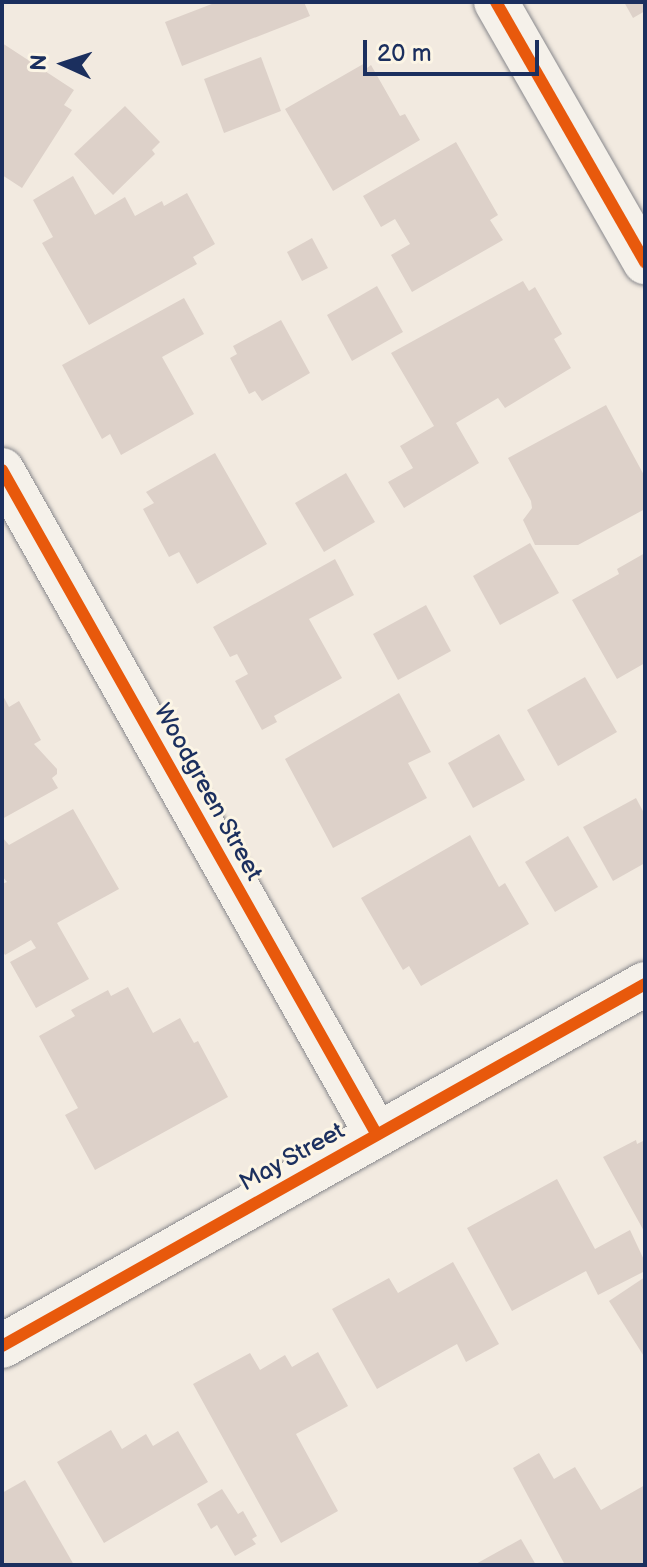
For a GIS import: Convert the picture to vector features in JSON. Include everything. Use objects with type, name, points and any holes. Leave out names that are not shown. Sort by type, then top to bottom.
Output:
[{"type":"street","points":[[496,2],[645,262]]},
{"type":"street","name":"Woodgreen Street","points":[[2,470],[377,1135]]},
{"type":"street","name":"May Street","points":[[2,1346],[645,984]]},
{"type":"building","points":[[217,2],[304,2],[310,16],[182,66],[165,22]]},
{"type":"building","points":[[624,2],[645,2],[645,11],[633,18]]},
{"type":"building","points":[[2,43],[74,90],[64,105],[72,110],[22,188],[2,175]]},
{"type":"building","points":[[261,57],[281,111],[224,133],[204,79]]},
{"type":"building","points":[[365,63],[367,68],[371,65],[400,116],[405,114],[420,140],[333,191],[285,109]]},
{"type":"building","points":[[125,106],[160,142],[152,150],[155,154],[113,195],[74,154]]},
{"type":"building","points":[[456,142],[498,215],[490,220],[503,240],[412,292],[391,255],[410,244],[395,219],[381,227],[363,196]]},
{"type":"building","points":[[73,176],[95,215],[125,197],[135,216],[162,201],[164,206],[187,193],[215,244],[193,257],[197,264],[89,325],[42,243],[53,237],[33,200]]},
{"type":"building","points":[[312,238],[328,268],[302,281],[287,252]]},
{"type":"building","points":[[523,281],[529,291],[535,287],[562,334],[554,339],[571,368],[505,408],[498,398],[456,423],[479,463],[404,508],[388,482],[413,468],[400,446],[434,426],[391,353]]},
{"type":"building","points":[[377,286],[403,332],[352,361],[327,315]]},
{"type":"building","points":[[184,298],[204,334],[162,357],[194,414],[121,455],[110,434],[102,439],[62,365]]},
{"type":"building","points":[[281,320],[310,373],[262,401],[255,391],[249,394],[230,358],[237,354],[233,346]]},
{"type":"building","points":[[606,405],[645,477],[645,509],[578,545],[535,545],[523,520],[532,508],[531,501],[508,458]]},
{"type":"building","points":[[215,453],[267,544],[197,584],[179,552],[169,557],[143,509],[154,503],[146,492]]},
{"type":"building","points":[[346,473],[375,522],[324,552],[295,503]]},
{"type":"building","points":[[530,543],[559,593],[500,625],[473,576]]},
{"type":"building","points":[[645,553],[645,663],[617,679],[572,600],[619,574],[617,569]]},
{"type":"building","points":[[335,559],[354,595],[309,619],[342,678],[274,716],[277,722],[262,730],[235,681],[248,674],[237,654],[230,657],[213,627]]},
{"type":"building","points":[[426,605],[451,651],[398,680],[373,634]]},
{"type":"building","points":[[585,677],[617,732],[558,766],[527,710]]},
{"type":"building","points":[[399,693],[431,752],[408,763],[427,798],[333,848],[285,759]]},
{"type":"building","points":[[2,694],[9,707],[19,701],[41,740],[34,744],[57,769],[57,774],[52,778],[58,788],[2,819]]},
{"type":"building","points":[[499,734],[525,780],[473,808],[448,763]]},
{"type":"building","points":[[636,798],[645,815],[645,863],[613,881],[583,827]]},
{"type":"building","points":[[73,809],[119,889],[57,923],[89,979],[36,1008],[10,962],[36,948],[31,940],[5,955],[2,950],[2,884],[7,882],[2,876],[2,837],[9,845]]},
{"type":"building","points":[[470,835],[499,887],[505,883],[529,924],[421,986],[409,966],[403,970],[361,898]]},
{"type":"building","points":[[568,836],[598,887],[555,912],[525,862]]},
{"type":"building","points":[[128,987],[153,1033],[180,1018],[194,1043],[198,1041],[228,1097],[95,1170],[65,1115],[78,1108],[39,1036],[75,1016],[71,1010],[108,990],[111,996]]},
{"type":"building","points":[[636,1140],[637,1144],[645,1140],[645,1233],[603,1157]]},
{"type":"building","points":[[557,1179],[595,1249],[630,1230],[645,1262],[645,1271],[598,1295],[586,1271],[512,1311],[467,1228]]},
{"type":"building","points":[[453,1262],[499,1344],[466,1362],[457,1344],[377,1389],[332,1309],[389,1278],[398,1293]]},
{"type":"building","points":[[645,1277],[645,1358],[609,1301]]},
{"type":"building","points":[[318,1352],[348,1406],[296,1434],[338,1511],[281,1543],[193,1384],[250,1353],[260,1370],[285,1355],[292,1367]]},
{"type":"building","points":[[111,1430],[122,1449],[146,1434],[153,1446],[178,1431],[208,1482],[104,1543],[57,1462]]},
{"type":"building","points":[[539,1453],[554,1479],[575,1467],[601,1510],[645,1485],[645,1565],[565,1565],[513,1468]]},
{"type":"building","points":[[25,1480],[74,1565],[2,1565],[2,1493]]},
{"type":"building","points":[[222,1489],[238,1514],[243,1511],[257,1536],[252,1539],[256,1544],[235,1556],[217,1525],[211,1529],[197,1504]]},
{"type":"building","points":[[521,1539],[536,1565],[474,1565]]},
{"type":"cycle path","points":[[496,2],[645,262]]},
{"type":"cycle path","points":[[2,470],[377,1135]]},
{"type":"cycle path","points":[[2,1346],[645,984]]}]
